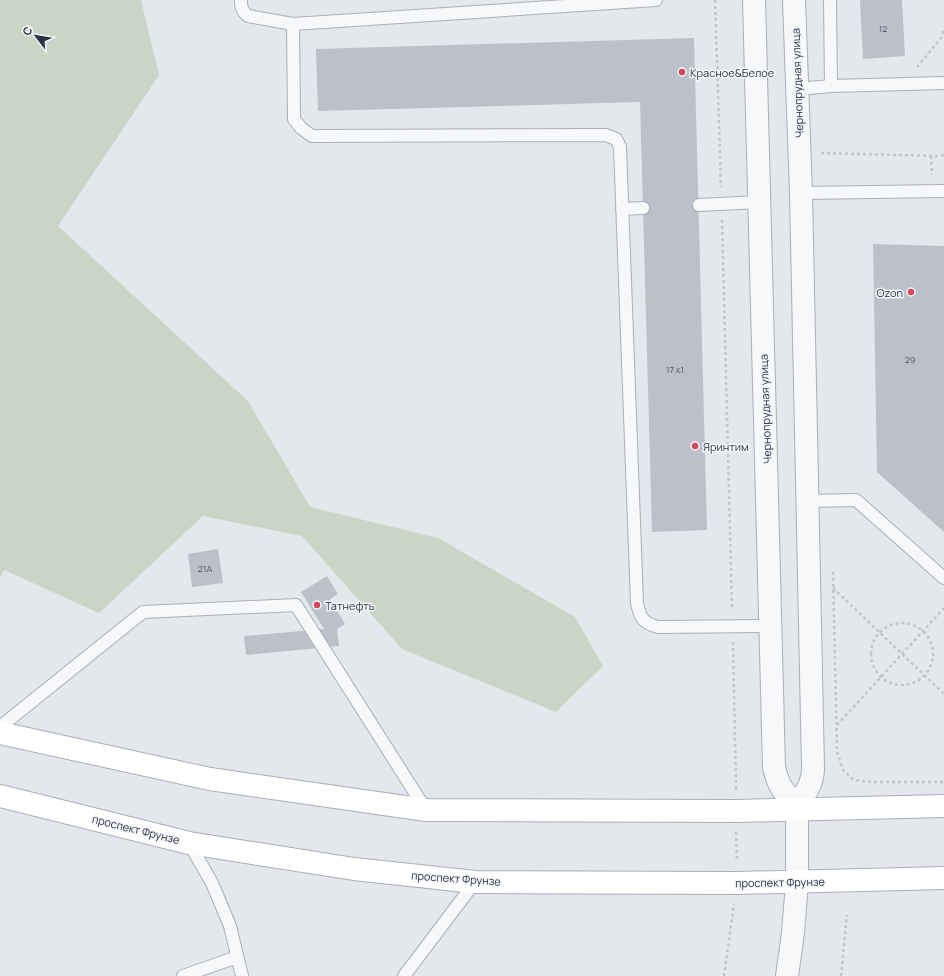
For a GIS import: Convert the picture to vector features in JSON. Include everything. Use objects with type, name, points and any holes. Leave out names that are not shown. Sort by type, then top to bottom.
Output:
[{"type":"main road","points":[[0,733],[210,778],[426,810],[736,811],[944,806]]},
{"type":"main road","name":"проспект Фрунзе","points":[[0,796],[189,842],[354,869],[475,882],[797,883],[944,878]]},
{"type":"street","name":"Чернопрудная улица","points":[[754,0],[774,767],[776,778],[786,793],[793,800],[797,810]]},
{"type":"street","name":"Чернопрудная улица","points":[[787,976],[793,933],[797,883],[797,810],[799,799],[806,792],[811,783],[814,768],[801,193],[794,0]]},
{"type":"lane","points":[[241,0],[241,8],[248,16],[294,24],[656,0]]},
{"type":"lane","points":[[830,0],[831,86]]},
{"type":"lane","points":[[294,24],[294,119],[301,128],[312,136],[606,135],[616,139],[620,147],[637,603],[639,612],[641,618],[646,622],[658,627],[771,626]]},
{"type":"lane","points":[[797,89],[831,86],[944,83]]},
{"type":"lane","points":[[801,193],[944,191]]},
{"type":"lane","points":[[699,205],[759,202]]},
{"type":"lane","points":[[622,209],[643,208]]},
{"type":"lane","points":[[808,501],[856,500],[944,578]]},
{"type":"lane","points":[[0,728],[143,612],[296,605],[426,810]]},
{"type":"lane","points":[[189,842],[212,883],[230,926],[242,976]]},
{"type":"lane","points":[[404,976],[475,882]]},
{"type":"lane","points":[[183,976],[237,957]]},
{"type":"path","points":[[715,0],[722,204],[737,883],[724,976]]},
{"type":"path","points":[[902,84],[936,46],[942,37],[944,28]]},
{"type":"path","points":[[821,159],[820,153],[944,155]]},
{"type":"path","points":[[833,572],[837,752],[843,770],[854,780],[871,782],[944,782]]},
{"type":"path","points":[[833,587],[944,694]]},
{"type":"path","points":[[836,725],[944,608]]},
{"type":"path","points":[[906,623],[923,631],[933,648],[933,658],[930,668],[925,676],[917,682],[898,686],[888,683],[880,677],[874,670],[871,660],[871,650],[874,640],[880,632],[887,627],[906,623]]},
{"type":"path","points":[[841,976],[847,915]]},
{"type":"green space","points":[[0,0],[141,0],[159,75],[58,226],[248,401],[310,507],[438,538],[575,617],[603,666],[556,712],[402,649],[302,536],[203,516],[99,613],[4,570],[0,577]]},
{"type":"building","points":[[860,0],[902,0],[905,56],[863,59]]},
{"type":"building","points":[[694,38],[707,530],[652,532],[640,102],[318,111],[316,49]]},
{"type":"building","points":[[873,244],[944,246],[944,532],[877,472]]},
{"type":"building","points":[[218,549],[223,583],[192,587],[188,554]]},
{"type":"building","points":[[327,576],[338,594],[330,599],[345,624],[337,629],[339,646],[246,655],[244,636],[324,629],[301,592]]},
{"type":"place","name":"Красное&Белое","points":[[682,72]]},
{"type":"place","name":"Ozon","points":[[911,292]]},
{"type":"place","name":"Яринтим","points":[[695,446]]},
{"type":"place","name":"Татнефть","points":[[317,605]]}]
